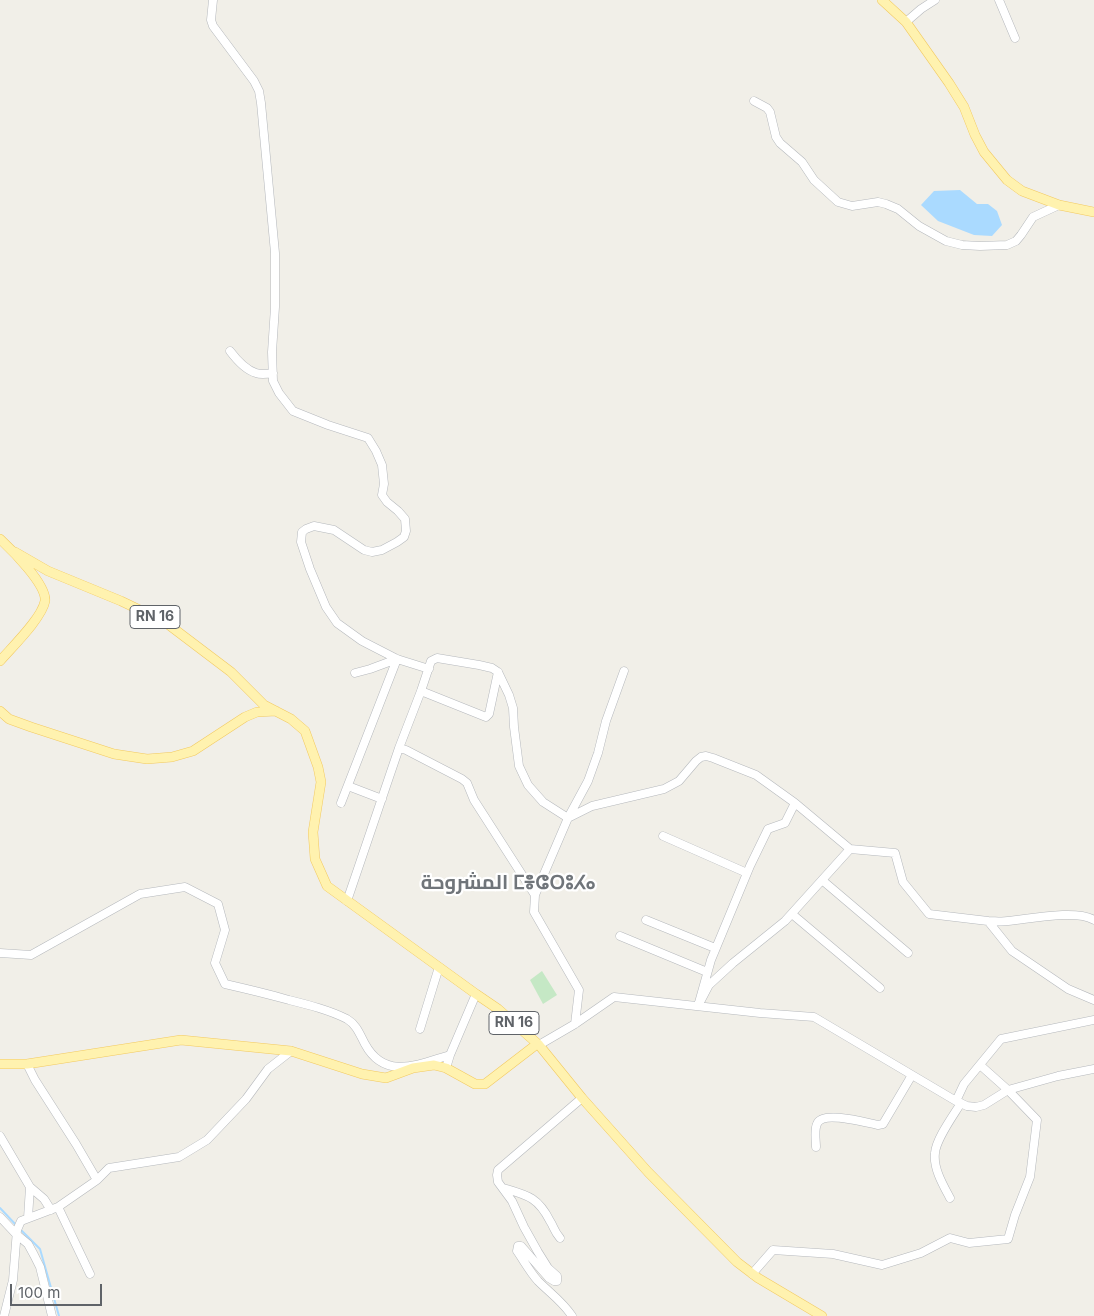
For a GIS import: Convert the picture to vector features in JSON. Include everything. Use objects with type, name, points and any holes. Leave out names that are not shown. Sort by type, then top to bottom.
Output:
[{"type":"main road","points":[[882,0],[906,22],[949,83],[964,107],[984,152],[1008,180],[1022,191],[1059,205],[1094,212]]},
{"type":"main road","name":"RN 16","points":[[0,539],[15,552],[48,572],[121,601],[165,622],[231,672],[264,705],[291,719],[305,731],[318,767],[321,782],[313,832],[315,859],[327,886],[498,1008],[538,1044],[582,1098],[648,1172],[738,1262],[752,1274],[822,1316]]},
{"type":"main road","name":"RN 16","points":[[0,661],[29,628],[40,613],[45,600],[35,578],[15,552]]},
{"type":"main road","points":[[0,712],[9,719],[114,754],[147,759],[172,757],[193,750],[245,717],[258,712],[277,711]]},
{"type":"main road","points":[[0,1064],[27,1064],[181,1040],[291,1051],[362,1074],[386,1078],[413,1068],[434,1065],[446,1068],[475,1084],[485,1084],[538,1044]]},
{"type":"street","points":[[213,0],[211,20],[213,26],[254,81],[259,91],[261,103],[275,253],[276,307],[272,352],[273,381],[278,393],[294,411],[368,438],[382,465],[384,484],[382,496],[405,519],[406,531],[404,537],[382,550],[372,552],[364,550],[334,530],[314,526],[306,528],[302,532],[301,542],[326,607],[337,623],[362,641],[397,659],[429,669]]},
{"type":"street","points":[[906,22],[935,0]]},
{"type":"street","points":[[999,0],[1015,38]]},
{"type":"street","points":[[754,101],[767,108],[770,112],[776,136],[780,143],[802,162],[814,180],[838,202],[852,206],[878,202],[886,204],[898,209],[919,226],[946,241],[980,246],[1007,244],[1016,241],[1033,217],[1059,205]]},
{"type":"street","points":[[230,352],[254,373],[273,373]]},
{"type":"street","points":[[347,900],[399,748],[429,669],[430,661],[437,658],[479,665],[492,668],[498,672],[513,708],[520,766],[528,785],[543,802],[568,818]]},
{"type":"street","points":[[355,673],[397,659]]},
{"type":"street","points":[[341,803],[397,659]]},
{"type":"street","points":[[575,1024],[579,990],[534,912],[535,895],[568,818],[588,781],[601,744],[606,721],[624,671]]},
{"type":"street","points":[[421,692],[486,717],[489,714],[498,672]]},
{"type":"street","points":[[399,748],[467,783],[474,800],[535,895]]},
{"type":"street","points":[[568,818],[592,806],[664,789],[679,781],[701,756],[706,756],[756,775],[795,803],[850,849],[895,853],[903,882],[929,914],[988,921],[1074,915],[1094,920]]},
{"type":"street","points":[[348,786],[382,799]]},
{"type":"street","points":[[698,1006],[715,948],[746,873],[768,829],[785,823],[795,803]]},
{"type":"street","points":[[663,836],[746,873]]},
{"type":"street","points":[[698,1006],[709,985],[785,921],[850,849]]},
{"type":"street","points":[[822,880],[908,952]]},
{"type":"street","points":[[0,953],[31,955],[140,894],[185,887],[218,904],[226,930],[215,963],[225,984],[318,1007],[350,1020],[355,1025],[366,1046],[378,1060],[388,1065],[410,1067],[450,1055]]},
{"type":"street","points":[[792,914],[880,988]]},
{"type":"street","points":[[646,920],[715,948]]},
{"type":"street","points":[[988,921],[1012,951],[1068,988],[1094,1000]]},
{"type":"street","points":[[620,936],[707,972]]},
{"type":"street","points":[[420,1029],[439,967]]},
{"type":"street","points":[[446,1068],[476,994]]},
{"type":"street","points":[[538,1044],[575,1024],[614,997],[814,1017],[967,1106],[976,1107],[984,1105],[1008,1090],[1058,1076],[1094,1069]]},
{"type":"street","points":[[950,1198],[939,1178],[934,1156],[938,1142],[958,1102],[964,1084],[1001,1039],[1094,1020]]},
{"type":"street","points":[[25,1220],[54,1208],[97,1180],[109,1168],[179,1157],[207,1140],[246,1099],[268,1069],[291,1051]]},
{"type":"street","points":[[27,1064],[97,1180]]},
{"type":"street","points":[[752,1274],[773,1250],[833,1254],[882,1265],[921,1253],[950,1238],[969,1242],[1008,1239],[1030,1176],[1037,1120],[980,1065]]},
{"type":"street","points":[[816,1148],[816,1124],[827,1117],[850,1119],[878,1125],[883,1124],[912,1075]]},
{"type":"street","points":[[572,1316],[563,1303],[532,1274],[517,1250],[518,1246],[521,1246],[549,1278],[557,1281],[557,1276],[548,1268],[524,1227],[512,1201],[498,1182],[497,1175],[498,1170],[582,1098]]},
{"type":"street","points":[[0,1136],[30,1186],[54,1208],[90,1274]]},
{"type":"street","points":[[4,1316],[13,1280],[16,1232],[25,1220],[30,1186]]},
{"type":"street","points":[[503,1188],[527,1196],[542,1207],[551,1222],[554,1232],[560,1238]]},
{"type":"street","points":[[0,1217],[28,1244],[40,1267],[52,1316]]},
{"type":"street","points":[[0,1308],[8,1300]]},
{"type":"green space","points":[[542,971],[557,995],[543,1004],[530,980]]},
{"type":"water","points":[[960,190],[977,204],[988,204],[997,211],[1002,225],[992,236],[974,235],[938,221],[921,205],[934,191]]},
{"type":"waterway","points":[[0,1208],[17,1226]]},
{"type":"waterway","points":[[20,1229],[40,1249],[59,1316]]},
{"type":"district","name":"المشروحة ⵎⴻⵛⵔⵓⵃⴰ","points":[[508,883]]}]
